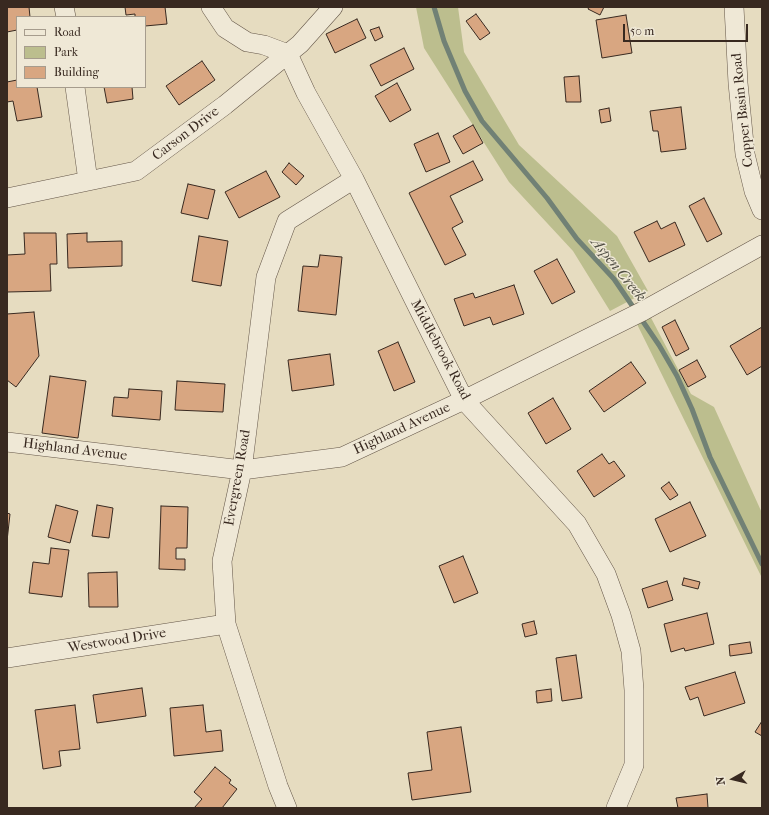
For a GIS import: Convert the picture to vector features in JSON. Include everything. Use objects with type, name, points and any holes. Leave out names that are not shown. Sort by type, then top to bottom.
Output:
[{"type":"street","points":[[211,7],[225,28],[247,42],[264,45],[288,54]]},
{"type":"street","name":"Carson Drive","points":[[7,198],[136,171],[225,105],[300,44],[332,7]]},
{"type":"street","name":"Copper Basin Road","points":[[734,7],[738,83],[745,154],[754,191],[762,210]]},
{"type":"street","name":"Middlebrook Road","points":[[288,54],[306,93],[354,179],[464,400],[577,524],[606,574],[621,615],[631,651],[634,690],[634,765],[616,808]]},
{"type":"street","points":[[75,88],[88,181]]},
{"type":"street","name":"Evergreen Road","points":[[287,808],[278,786],[226,624],[222,561],[242,470],[266,277],[287,221],[354,179]]},
{"type":"street","name":"Highland Avenue","points":[[7,442],[242,470],[342,457],[464,400],[643,311],[762,244]]},
{"type":"street","name":"Westwood Drive","points":[[7,658],[226,624]]},
{"type":"green space","points":[[416,7],[458,7],[464,52],[519,145],[617,236],[648,291],[610,311],[573,251],[509,182],[424,48]]},
{"type":"green space","points":[[649,314],[691,394],[714,407],[762,513],[762,578],[635,320]]},
{"type":"building","points":[[7,7],[29,7],[30,16],[16,16],[16,30],[7,32]]},
{"type":"building","points":[[125,7],[165,7],[167,24],[146,26],[146,16],[135,16],[135,14],[126,15]]},
{"type":"building","points":[[589,7],[604,7],[600,15],[588,9]]},
{"type":"building","points":[[476,14],[490,33],[480,40],[466,21]]},
{"type":"building","points":[[626,15],[632,53],[602,58],[596,20]]},
{"type":"building","points":[[357,19],[366,38],[335,53],[326,34]]},
{"type":"building","points":[[379,27],[383,37],[375,41],[370,30]]},
{"type":"building","points":[[404,48],[414,69],[381,86],[370,65]]},
{"type":"building","points":[[202,61],[215,80],[179,105],[166,86]]},
{"type":"building","points":[[579,76],[581,102],[566,102],[564,77]]},
{"type":"building","points":[[16,80],[16,88],[37,88],[42,117],[17,121],[13,101],[7,102],[7,82]]},
{"type":"building","points":[[397,83],[411,110],[390,122],[375,96]]},
{"type":"building","points":[[104,88],[132,88],[133,99],[107,103]]},
{"type":"building","points":[[681,107],[686,149],[661,152],[658,131],[653,131],[650,111]]},
{"type":"building","points":[[609,108],[611,121],[601,123],[599,110]]},
{"type":"building","points":[[473,125],[483,143],[463,154],[453,136]]},
{"type":"building","points":[[438,133],[450,162],[426,172],[414,144]]},
{"type":"building","points":[[473,161],[483,180],[450,196],[463,222],[452,228],[466,255],[445,265],[409,193]]},
{"type":"building","points":[[289,163],[304,176],[296,185],[282,172]]},
{"type":"building","points":[[266,171],[280,197],[239,218],[225,192]]},
{"type":"building","points":[[188,184],[215,190],[208,219],[181,213]]},
{"type":"building","points":[[704,198],[722,234],[707,242],[689,206]]},
{"type":"building","points":[[657,221],[661,229],[675,222],[685,245],[649,262],[634,232]]},
{"type":"building","points":[[24,233],[56,233],[57,264],[50,264],[51,291],[7,292],[7,255],[25,254]]},
{"type":"building","points":[[87,233],[87,242],[122,241],[122,266],[68,268],[67,234]]},
{"type":"building","points":[[199,236],[228,241],[221,286],[192,281]]},
{"type":"building","points":[[320,255],[342,257],[336,315],[298,311],[303,266],[318,267]]},
{"type":"building","points":[[557,259],[575,292],[552,304],[534,271]]},
{"type":"building","points":[[514,285],[524,314],[493,325],[490,317],[464,326],[454,299],[473,293],[475,298]]},
{"type":"building","points":[[34,312],[39,356],[16,387],[7,380],[7,314]]},
{"type":"building","points":[[675,320],[689,349],[676,356],[662,327]]},
{"type":"building","points":[[762,327],[762,366],[747,375],[730,346]]},
{"type":"building","points":[[398,342],[415,382],[394,391],[378,351]]},
{"type":"building","points":[[330,354],[334,385],[292,391],[288,360]]},
{"type":"building","points":[[697,360],[706,377],[688,387],[679,370]]},
{"type":"building","points":[[631,362],[646,383],[604,412],[589,391]]},
{"type":"building","points":[[50,376],[86,381],[78,438],[42,433]]},
{"type":"building","points":[[177,381],[225,384],[223,412],[175,410]]},
{"type":"building","points":[[129,389],[162,391],[160,420],[112,416],[114,397],[128,398]]},
{"type":"building","points":[[553,398],[571,429],[546,444],[528,413]]},
{"type":"building","points":[[602,454],[609,464],[614,461],[625,476],[594,497],[577,471]]},
{"type":"building","points":[[669,482],[678,495],[670,500],[661,488]]},
{"type":"building","points":[[690,502],[706,536],[670,552],[655,519]]},
{"type":"building","points":[[56,505],[78,511],[70,543],[48,537]]},
{"type":"building","points":[[97,505],[113,508],[109,538],[92,536]]},
{"type":"building","points":[[161,506],[188,507],[187,548],[176,548],[176,559],[185,559],[185,570],[159,569]]},
{"type":"building","points":[[7,513],[10,514],[7,541]]},
{"type":"building","points":[[51,548],[69,550],[62,597],[29,593],[33,562],[49,564]]},
{"type":"building","points":[[463,556],[478,593],[454,603],[439,566]]},
{"type":"building","points":[[117,572],[118,607],[89,607],[88,573]]},
{"type":"building","points":[[684,578],[700,582],[698,589],[682,585]]},
{"type":"building","points":[[667,581],[673,600],[648,608],[642,589]]},
{"type":"building","points":[[707,613],[714,644],[685,651],[684,648],[671,652],[664,624]]},
{"type":"building","points":[[534,621],[537,634],[525,637],[522,624]]},
{"type":"building","points":[[750,642],[752,653],[730,656],[729,645]]},
{"type":"building","points":[[576,655],[582,698],[562,701],[556,658]]},
{"type":"building","points":[[735,672],[745,703],[704,716],[698,697],[690,700],[685,687]]},
{"type":"building","points":[[142,688],[146,716],[97,723],[93,695]]},
{"type":"building","points":[[551,689],[552,701],[537,703],[536,691]]},
{"type":"building","points":[[75,705],[80,749],[59,751],[61,766],[43,769],[35,710]]},
{"type":"building","points":[[203,705],[206,732],[221,730],[223,751],[174,756],[170,708]]},
{"type":"building","points":[[762,721],[762,736],[755,732]]},
{"type":"building","points":[[461,727],[471,792],[412,800],[408,773],[432,770],[427,732]]},
{"type":"building","points":[[215,767],[231,780],[229,783],[237,789],[222,808],[194,808],[202,799],[194,792]]},
{"type":"building","points":[[707,794],[708,808],[678,808],[676,798]]},
{"type":"waterway","name":"Aspen Creek","points":[[434,7],[444,41],[465,91],[482,121],[547,198],[577,239],[614,279],[659,345],[677,376],[692,409],[710,457],[762,564]]}]
